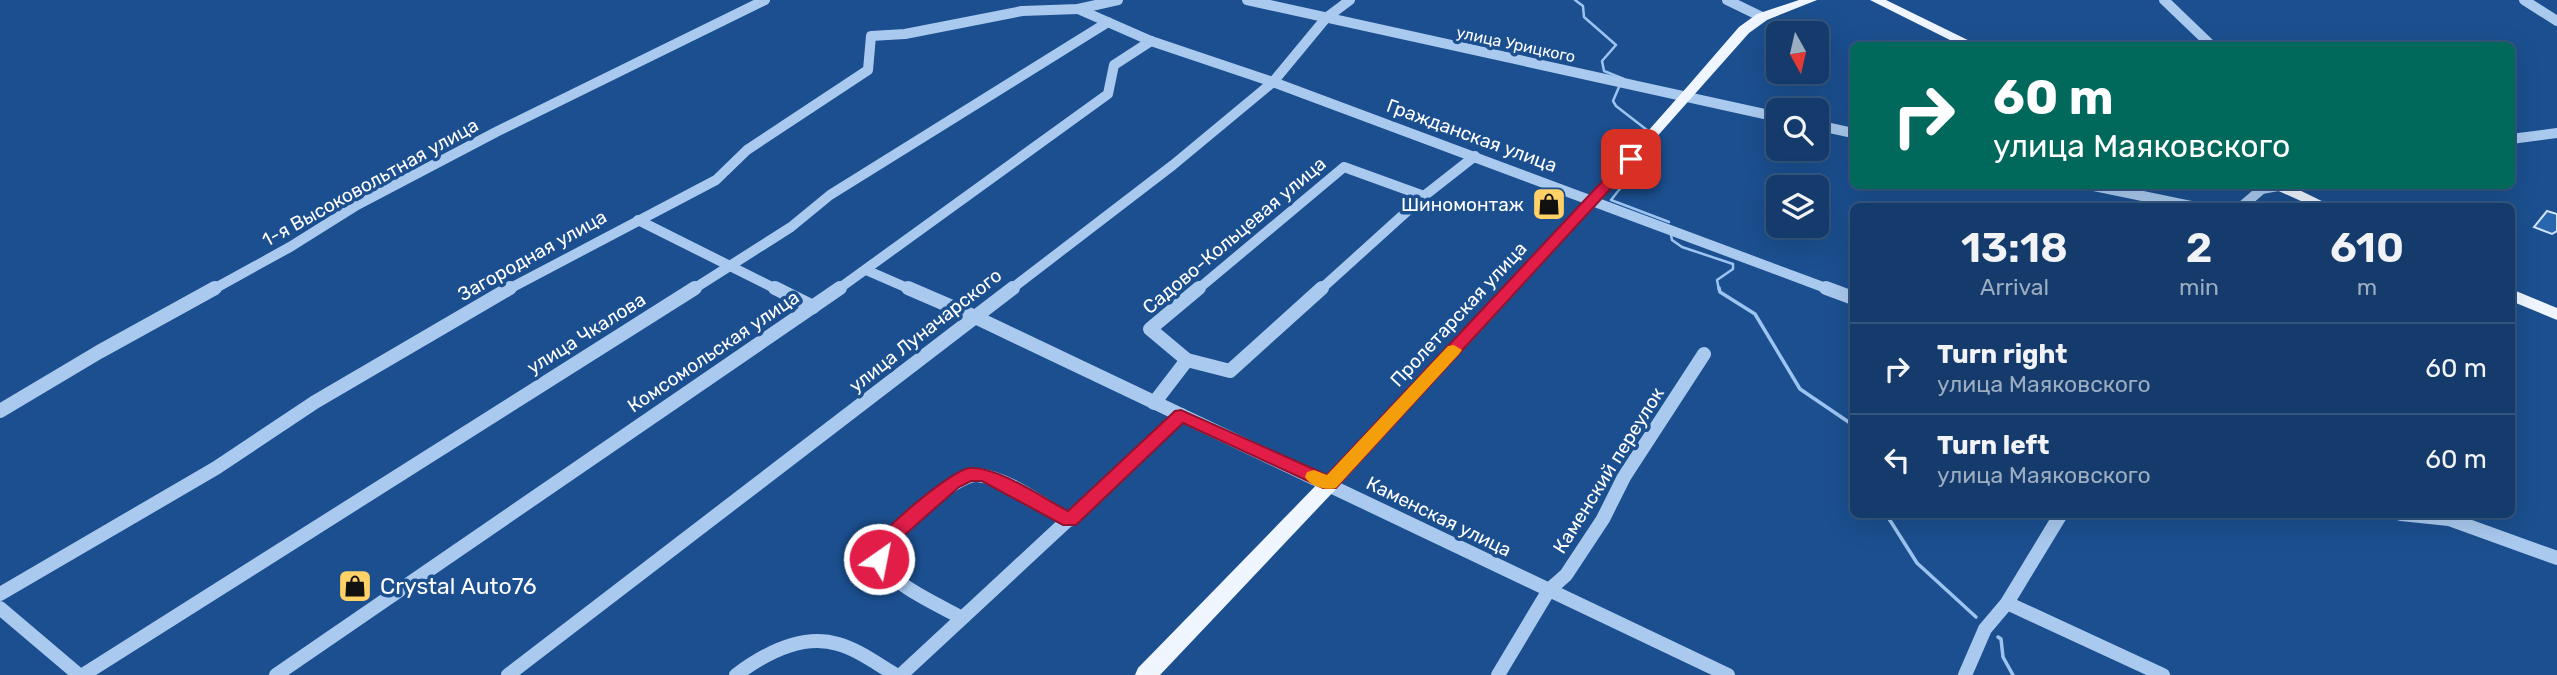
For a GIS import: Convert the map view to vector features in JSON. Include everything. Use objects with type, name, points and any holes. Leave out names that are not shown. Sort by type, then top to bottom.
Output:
[{"type":"main road","name":"Пролетарская улица","points":[[1146,675],[1329,484],[1593,200],[1744,30],[1762,18],[1811,0]]},
{"type":"main road","points":[[1875,0],[1966,42]]},
{"type":"main road","points":[[2285,189],[2317,203]]},
{"type":"main road","points":[[2515,296],[2557,315]]},
{"type":"street","name":"1-я Высоковольтная улица","points":[[0,411],[99,352],[290,247],[357,205],[498,131],[765,0]]},
{"type":"street","points":[[1078,9],[1118,0]]},
{"type":"street","name":"улица Урицкого","points":[[1247,0],[1766,114]]},
{"type":"street","name":"улица Луначарского","points":[[508,675],[1173,165],[1273,82],[1326,18],[1350,0]]},
{"type":"street","points":[[1727,0],[1762,18]]},
{"type":"street","points":[[2164,0],[2208,42]]},
{"type":"street","points":[[2524,0],[2557,21]]},
{"type":"street","name":"Гражданская улица","points":[[1078,9],[1151,41],[1273,82],[1850,297]]},
{"type":"street","name":"Загородная улица","points":[[0,594],[216,468],[315,401],[541,270],[716,180],[747,150],[868,71],[871,36],[905,33],[1022,10],[1078,9]]},
{"type":"street","name":"улица Чкалова","points":[[81,675],[791,228],[831,195],[1108,22]]},
{"type":"street","name":"Комсомольская улица","points":[[276,675],[866,270],[1108,94],[1114,65],[1151,41]]},
{"type":"street","points":[[1829,128],[1850,132]]},
{"type":"street","points":[[2515,139],[2557,134]]},
{"type":"street","name":"Садово-Кольцевая улица","points":[[1424,197],[1344,167],[1150,329],[1187,359],[1230,371],[1424,197],[1475,156]]},
{"type":"street","points":[[2109,189],[2176,203]]},
{"type":"street","points":[[2246,203],[2262,189]]},
{"type":"street","points":[[638,220],[813,306]]},
{"type":"street","name":"Каменская улица","points":[[866,270],[973,316],[1728,675]]},
{"type":"street","name":"Каменский переулок","points":[[1498,675],[1549,590],[1566,575],[1603,519],[1624,477],[1704,354]]},
{"type":"street","points":[[1154,403],[1187,359]]},
{"type":"street","points":[[736,675],[763,658],[792,647],[822,641],[838,644],[898,675],[1181,415]]},
{"type":"street","points":[[962,618],[888,572],[879,559],[879,551],[885,542],[953,482],[969,474],[985,475],[1069,520]]},
{"type":"street","points":[[1965,675],[1985,629],[2007,603],[2059,518]]},
{"type":"street","points":[[2449,518],[2557,558]]},
{"type":"street","points":[[2007,603],[2163,675]]},
{"type":"street","points":[[0,608],[81,675]]},
{"type":"building","points":[[2547,211],[2557,214],[2557,231],[2552,234],[2534,227]]},
{"type":"waterway","points":[[1575,0],[1583,6],[1584,17],[1616,45],[1602,61],[1604,71],[1624,79]]},
{"type":"waterway","points":[[1619,87],[1613,101],[1616,106],[1647,130]]},
{"type":"waterway","points":[[1657,142],[1611,200],[1669,222]]},
{"type":"waterway","points":[[1671,235],[1672,240],[1682,247],[1733,264],[1733,269],[1717,280],[1719,290]]},
{"type":"waterway","points":[[1719,288],[1720,292],[1755,314],[1800,389],[1850,423]]},
{"type":"waterway","points":[[1889,518],[1917,563],[1976,617]]},
{"type":"waterway","points":[[1998,637],[2001,639],[2003,657],[2013,675]]},
{"type":"slow traffic","points":[[1314,477],[1329,484],[1454,350]]},
{"type":"place","name":"Шиномонтаж","points":[[1549,204]]},
{"type":"place","name":"Crystal Auto76","points":[[355,586]]},
{"type":"route","points":[[879,559],[879,551],[885,542],[953,482],[969,474],[985,475],[1069,520],[1181,415],[1329,484],[1631,159]]}]
